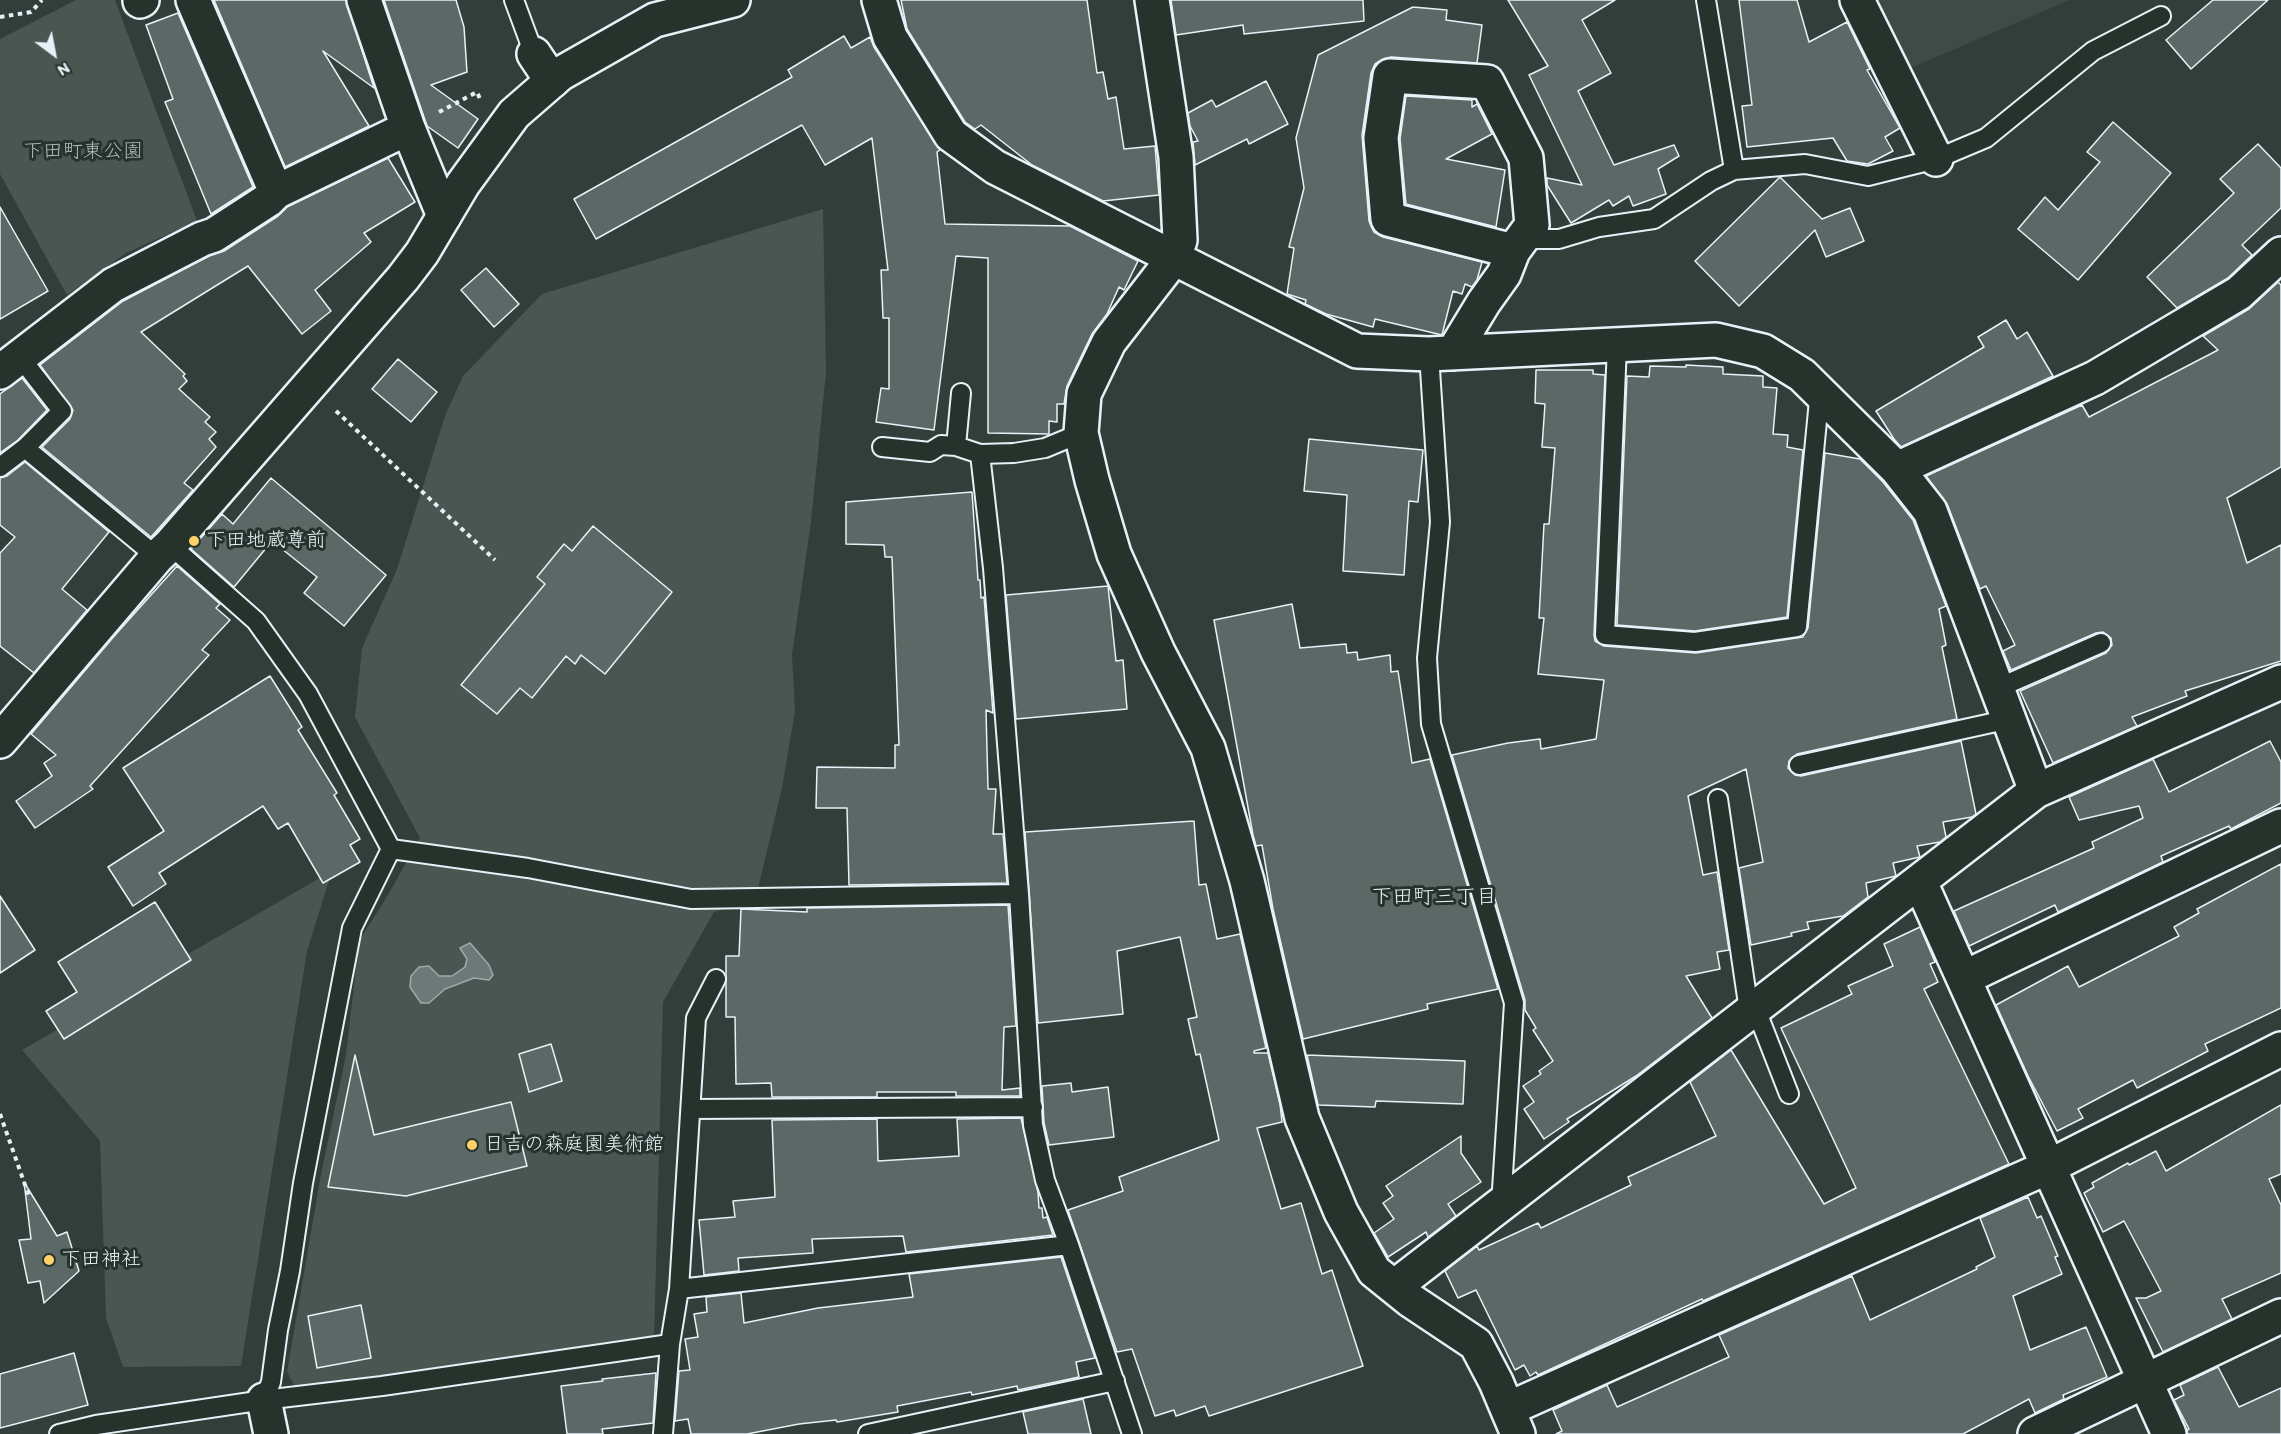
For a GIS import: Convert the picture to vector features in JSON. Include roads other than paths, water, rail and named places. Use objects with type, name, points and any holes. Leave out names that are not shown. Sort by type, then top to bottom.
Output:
[{"type":"street","points":[[193,0],[276,192]]},
{"type":"street","points":[[364,0],[408,128],[444,216]]},
{"type":"street","points":[[0,741],[403,278],[422,253],[463,184],[497,138],[543,68],[560,74],[655,20],[733,0]]},
{"type":"street","points":[[879,0],[890,37],[951,135],[995,168],[1357,351],[1441,353],[1716,340],[1763,351],[1802,375],[1820,390],[1897,469],[1930,512],[2036,791]]},
{"type":"street","points":[[1152,0],[1176,157],[1180,240],[1174,258],[1109,342],[1084,394],[1081,433],[1114,554],[1158,652],[1208,748],[1247,881],[1302,1118],[1341,1212],[1374,1271],[1410,1300],[1476,1344],[1513,1422],[2048,1167],[2281,1049]]},
{"type":"street","points":[[1857,0],[1936,159]]},
{"type":"street","points":[[1441,353],[1484,302],[1504,274],[1517,245],[1532,225],[1526,158],[1487,82],[1390,76],[1381,138],[1388,219],[1517,245]]},
{"type":"street","points":[[10,365],[113,285],[214,235],[268,200],[276,192],[408,128]]},
{"type":"street","points":[[1897,469],[2096,378],[2239,293],[2281,254]]},
{"type":"street","points":[[1394,1287],[2036,791],[2281,682]]},
{"type":"street","points":[[1964,978],[2281,826]]},
{"type":"street","points":[[1920,882],[2169,1434]]},
{"type":"street","points":[[2035,1434],[2281,1316]]},
{"type":"street","points":[[264,1400],[272,1434]]},
{"type":"lane","points":[[514,0],[543,68]]},
{"type":"lane","points":[[1706,0],[1734,170]]},
{"type":"lane","points":[[1517,245],[1559,239],[1599,227],[1654,219],[1711,181],[1734,170],[1805,164],[1868,176],[1936,159],[1986,138],[2093,51],[2161,16]]},
{"type":"lane","points":[[1617,345],[1605,635],[1695,642],[1797,627],[1820,390]]},
{"type":"lane","points":[[1441,353],[1440,522],[1427,658],[1431,724],[1514,1003],[1501,1205]]},
{"type":"lane","points":[[0,467],[25,448],[62,411],[10,365]]},
{"type":"lane","points":[[956,446],[961,393]]},
{"type":"lane","points":[[882,447],[930,452],[941,446],[956,446],[980,454],[1014,453],[1045,448],[1081,433]]},
{"type":"lane","points":[[25,448],[256,621],[308,694],[391,849]]},
{"type":"lane","points":[[980,454],[993,568],[1019,894],[1033,1125],[1045,1180],[1132,1434]]},
{"type":"lane","points":[[1998,688],[2101,643]]},
{"type":"lane","points":[[1799,765],[2010,719]]},
{"type":"lane","points":[[1718,799],[1752,1009],[1789,1094]]},
{"type":"lane","points":[[391,849],[528,868],[691,899],[1019,894]]},
{"type":"lane","points":[[264,1400],[271,1382],[303,1183],[352,927],[391,849]]},
{"type":"lane","points":[[663,1434],[670,1344],[678,1289],[696,1018],[716,979]]},
{"type":"lane","points":[[691,1109],[1033,1107]]},
{"type":"lane","points":[[678,1289],[1069,1245]]},
{"type":"lane","points":[[59,1434],[96,1425],[264,1400],[382,1386],[670,1344]]},
{"type":"lane","points":[[868,1434],[1115,1381]]},
{"type":"place","name":"下田地蔵尊前","points":[[194,541]]},
{"type":"place","name":"日吉の森庭園美術館","points":[[472,1145]]},
{"type":"place","name":"下田神社","points":[[49,1260]]},
{"type":"district","name":"下田町三丁目","points":[[1434,898]]},
{"type":"park label","name":"下田町東公園","points":[[83,152]]}]
